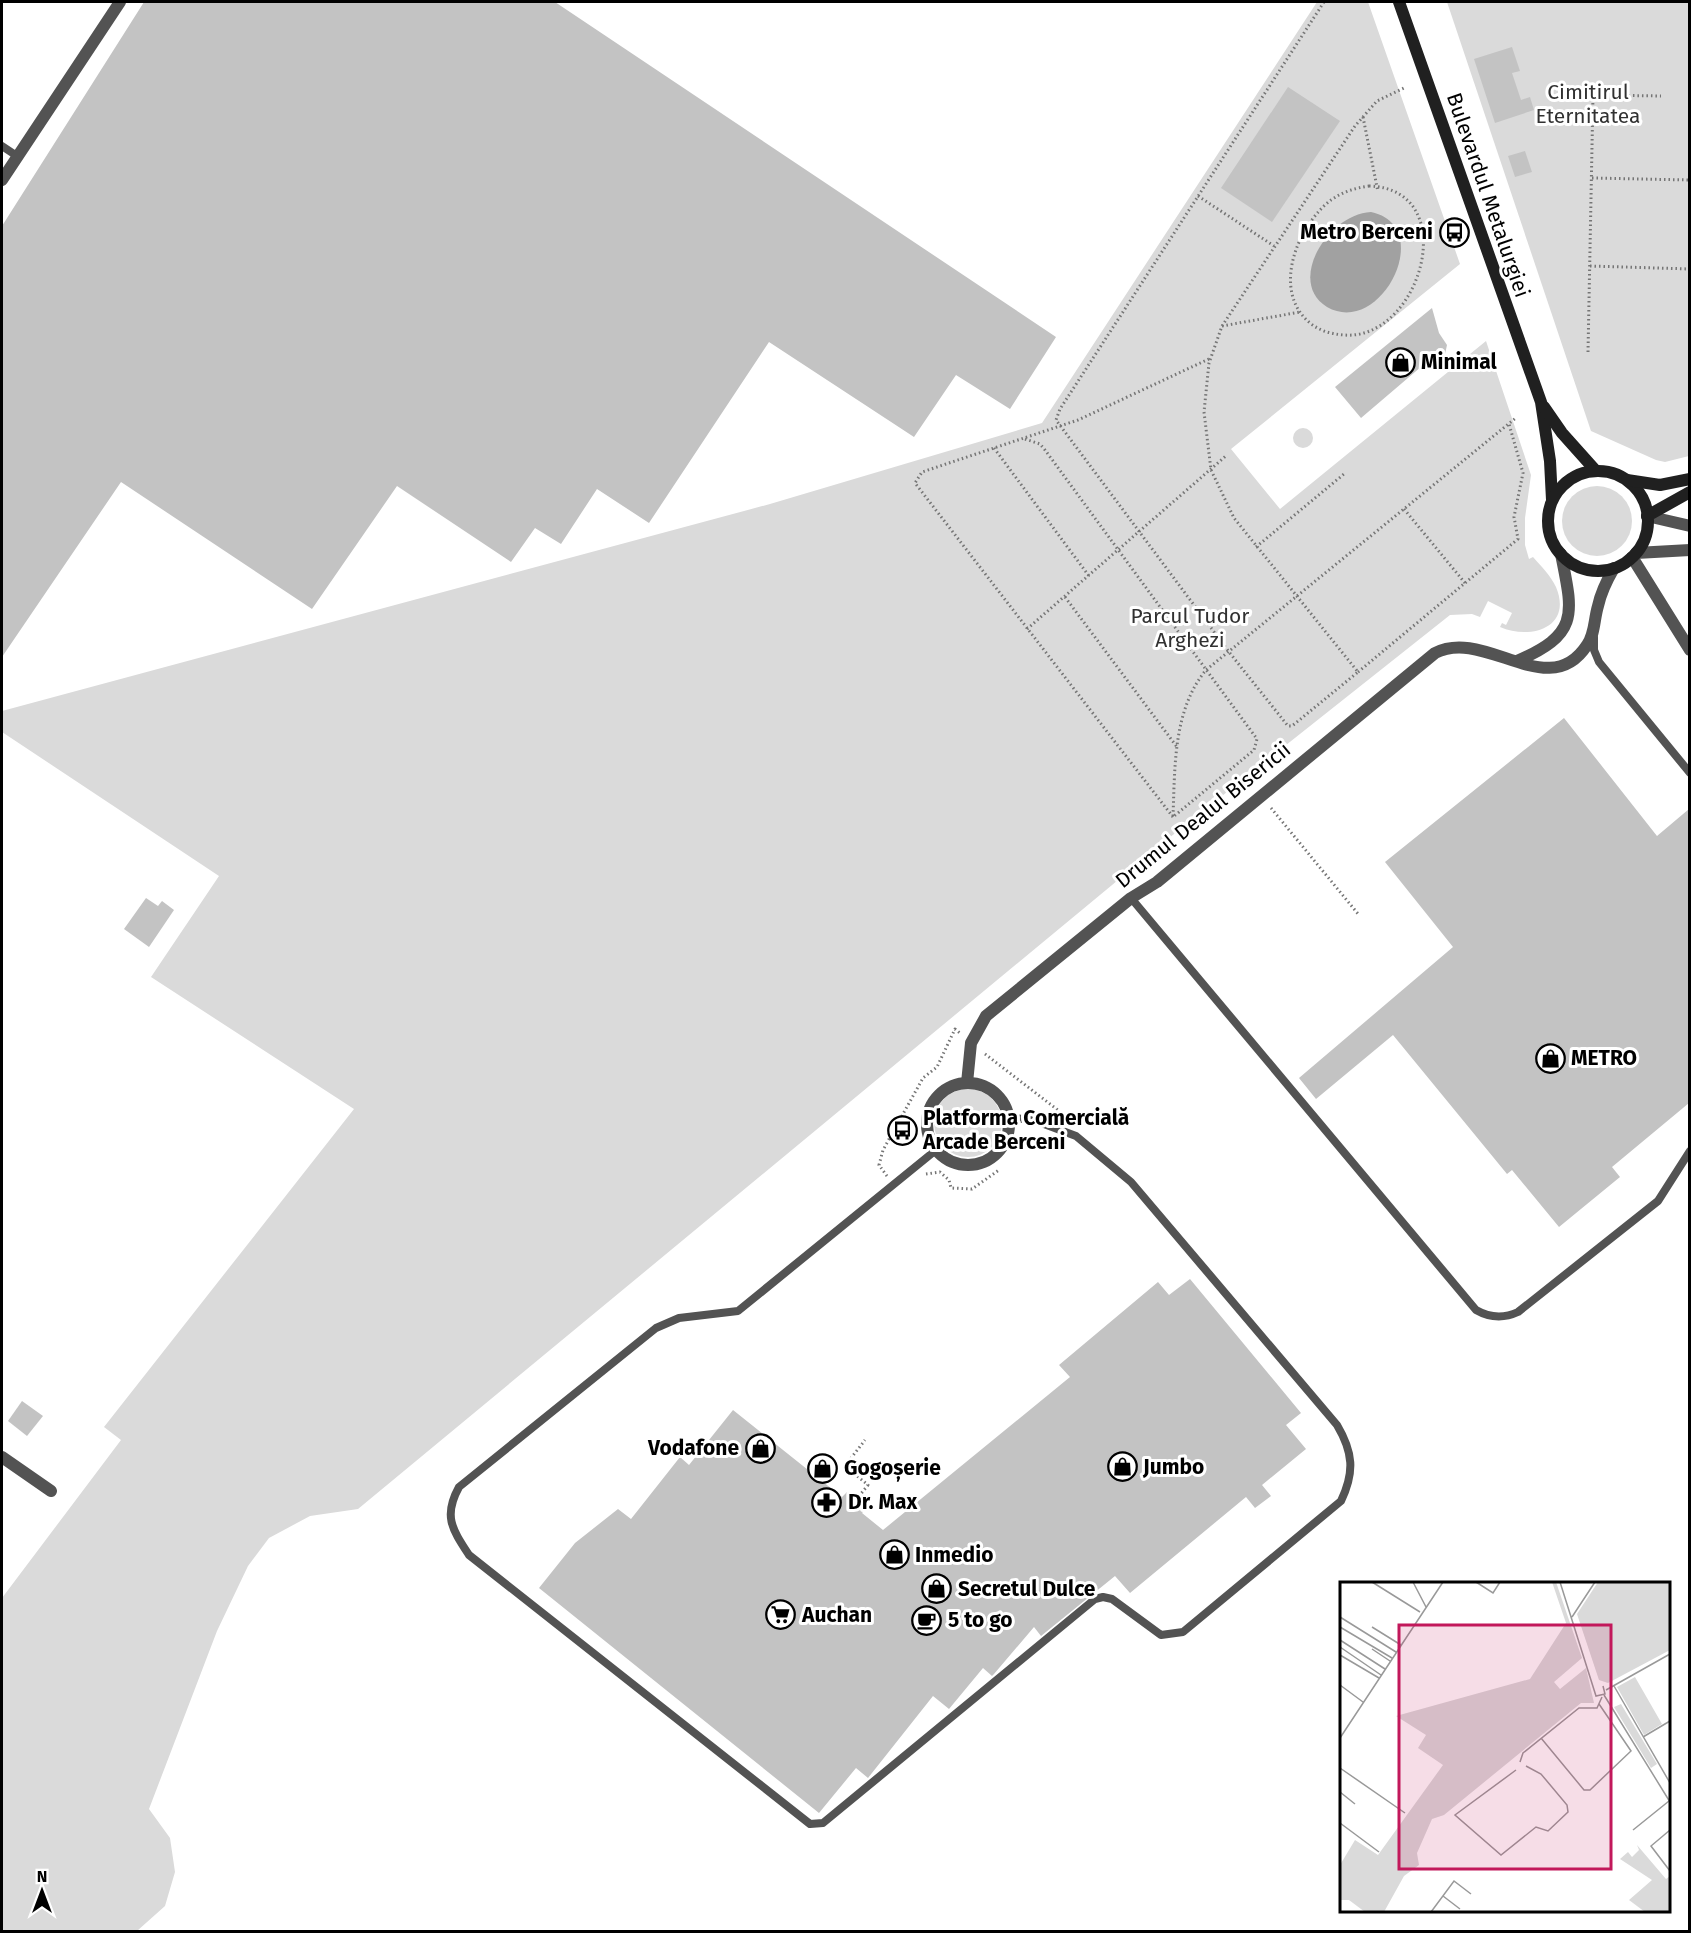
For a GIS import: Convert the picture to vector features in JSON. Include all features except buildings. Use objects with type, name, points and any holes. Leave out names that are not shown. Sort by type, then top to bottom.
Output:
[{"type":"main road","name":"Bulevardul Metalurgiei","points":[[1399,2],[1541,402],[1552,500]]},
{"type":"main road","name":"Bulevardul Metalurgiei","points":[[1541,402],[1562,433],[1596,471]]},
{"type":"main road","points":[[1596,471],[1617,474],[1626,479],[1641,495],[1647,516],[1646,533],[1634,555],[1614,568],[1599,570],[1585,569],[1561,554],[1554,545],[1548,522],[1552,500],[1560,488],[1570,479],[1596,471]]},
{"type":"main road","points":[[1626,479],[1660,485],[1689,479]]},
{"type":"main road","points":[[1647,516],[1689,492]]},
{"type":"street","points":[[2,180],[120,2]]},
{"type":"street","points":[[1647,516],[1689,526]]},
{"type":"street","points":[[1689,550],[1634,555],[1689,650]]},
{"type":"street","points":[[1517,661],[1550,646],[1566,626],[1569,601],[1561,554]]},
{"type":"street","name":"Drumul Dealul Bisericii","points":[[967,1083],[971,1044],[986,1016],[1131,898],[1157,882],[1435,653],[1448,648],[1464,647],[1536,668],[1561,667],[1582,652],[1589,644],[1600,597],[1614,568]]},
{"type":"street","points":[[967,1083],[990,1089],[1005,1106],[1008,1117],[1005,1141],[999,1151],[982,1162],[967,1165],[955,1163],[936,1150],[928,1129],[931,1107],[946,1090],[967,1083]]},
{"type":"street","points":[[2,1456],[51,1491]]},
{"type":"lane","points":[[2,146],[17,156]]},
{"type":"lane","points":[[1594,627],[1594,650],[1599,662],[1674,758],[1689,773]]},
{"type":"lane","points":[[1131,898],[1414,1238],[1476,1310],[1485,1315],[1509,1316],[1518,1312],[1658,1201],[1689,1151]]},
{"type":"lane","points":[[936,1150],[738,1311],[680,1318],[656,1328],[459,1487],[450,1510],[451,1526],[469,1555],[802,1820],[816,1825],[823,1823],[1095,1599],[1103,1597],[1112,1599],[1161,1635],[1183,1632],[1341,1501],[1348,1486],[1352,1470],[1351,1454],[1337,1425],[1131,1182],[1085,1142],[1057,1128],[1008,1117]]},
{"type":"path","points":[[1324,2],[1060,409],[1056,420],[1059,427],[1229,652],[1288,726],[1292,726],[1518,539],[1514,517],[1523,473],[1509,424]]},
{"type":"path","points":[[1358,672],[1234,518],[1211,470],[1204,412],[1205,387],[1211,357],[1222,326],[1274,246],[1363,116],[1377,101],[1404,88]]},
{"type":"path","points":[[1588,352],[1593,95],[1660,96]]},
{"type":"path","points":[[1363,116],[1378,192]]},
{"type":"path","points":[[1592,178],[1689,180]]},
{"type":"path","points":[[1377,186],[1402,197],[1410,204],[1421,223],[1423,255],[1411,290],[1390,317],[1365,332],[1350,335],[1332,334],[1318,329],[1300,312],[1293,298],[1291,272],[1293,258],[1305,229],[1322,208],[1339,195],[1358,188],[1377,186]]},
{"type":"path","points":[[1198,196],[1274,246]]},
{"type":"path","points":[[1590,266],[1689,269]]},
{"type":"path","points":[[1222,326],[1300,312]]},
{"type":"path","points":[[1173,817],[915,486],[917,477],[922,472],[1059,427],[1211,357]]},
{"type":"path","points":[[1173,817],[1177,747],[1187,702],[1206,670],[1517,417]]},
{"type":"path","points":[[1025,438],[1041,444],[1046,450],[1255,735],[1258,744],[1254,750],[1173,817]]},
{"type":"path","points":[[994,448],[1089,576]]},
{"type":"path","points":[[1027,630],[1227,455]]},
{"type":"path","points":[[1257,547],[1344,474]]},
{"type":"path","points":[[1404,509],[1465,583]]},
{"type":"path","points":[[1065,597],[1177,747]]},
{"type":"path","points":[[1273,810],[1359,915]]},
{"type":"path","points":[[894,1184],[879,1165],[883,1150],[923,1078],[937,1067],[955,1029],[971,1044],[1063,1114],[1057,1128]]},
{"type":"path","points":[[924,1174],[940,1173],[949,1180],[951,1188],[972,1189],[999,1170]]},
{"type":"path","points":[[856,1500],[868,1485],[845,1466],[865,1440]]},
{"type":"green space","name":"Parcul Tudor Arghezi","points":[[1317,2],[1368,2],[1460,264],[1231,449],[1280,509],[1486,341],[1531,475],[1525,518],[1525,545],[1529,559],[1533,557],[1556,587],[1560,601],[1559,612],[1554,621],[1535,631],[1512,631],[1500,627],[1502,623],[1506,625],[1512,613],[1488,601],[1480,617],[1472,614],[1450,615],[1164,842],[358,1509],[310,1516],[269,1538],[248,1566],[217,1631],[149,1809],[170,1838],[175,1872],[165,1906],[137,1931],[2,1931],[2,1598],[121,1440],[104,1427],[354,1109],[151,977],[219,876],[2,732],[2,711],[770,504],[1042,423]]},
{"type":"green space","name":"Cimitirul Eternitatea","points":[[1447,2],[1689,2],[1689,456],[1665,462],[1656,460],[1591,431]]},
{"type":"green space","points":[[1303,428],[1310,431],[1313,438],[1310,445],[1303,448],[1296,445],[1293,438],[1296,431]]},
{"type":"green space","points":[[1604,486],[1617,492],[1626,501],[1630,507],[1632,521],[1630,535],[1622,546],[1611,554],[1590,556],[1572,546],[1564,535],[1562,514],[1572,496],[1583,488]]},
{"type":"green space","points":[[961,1089],[975,1089],[987,1094],[997,1104],[1002,1123],[997,1142],[987,1152],[975,1157],[961,1157],[949,1152],[939,1142],[934,1130],[934,1116],[939,1104],[949,1094]]},
{"type":"shaded area","points":[[1371,212],[1390,221],[1400,237],[1400,256],[1394,276],[1382,294],[1366,307],[1347,312],[1327,307],[1315,296],[1311,282],[1312,266],[1318,251],[1327,236],[1340,224],[1355,216]]},
{"type":"place","name":"Metro Berceni","points":[[1454,232]]},
{"type":"place","name":"Minimal","points":[[1400,362]]},
{"type":"place","name":"METRO","points":[[1550,1058]]},
{"type":"place","name":"Platforma Comercială Arcade Berceni","points":[[902,1130]]},
{"type":"place","name":"Vodafone","points":[[760,1448]]},
{"type":"place","name":"Jumbo","points":[[1122,1467]]},
{"type":"place","name":"Gogoșerie","points":[[823,1468]]},
{"type":"place","name":"Dr. Max","points":[[827,1502]]},
{"type":"place","name":"Inmedio","points":[[894,1555]]},
{"type":"place","name":"Secretul Dulce","points":[[937,1589]]},
{"type":"place","name":"Auchan","points":[[781,1615]]},
{"type":"place","name":"5 to go","points":[[927,1620]]}]
